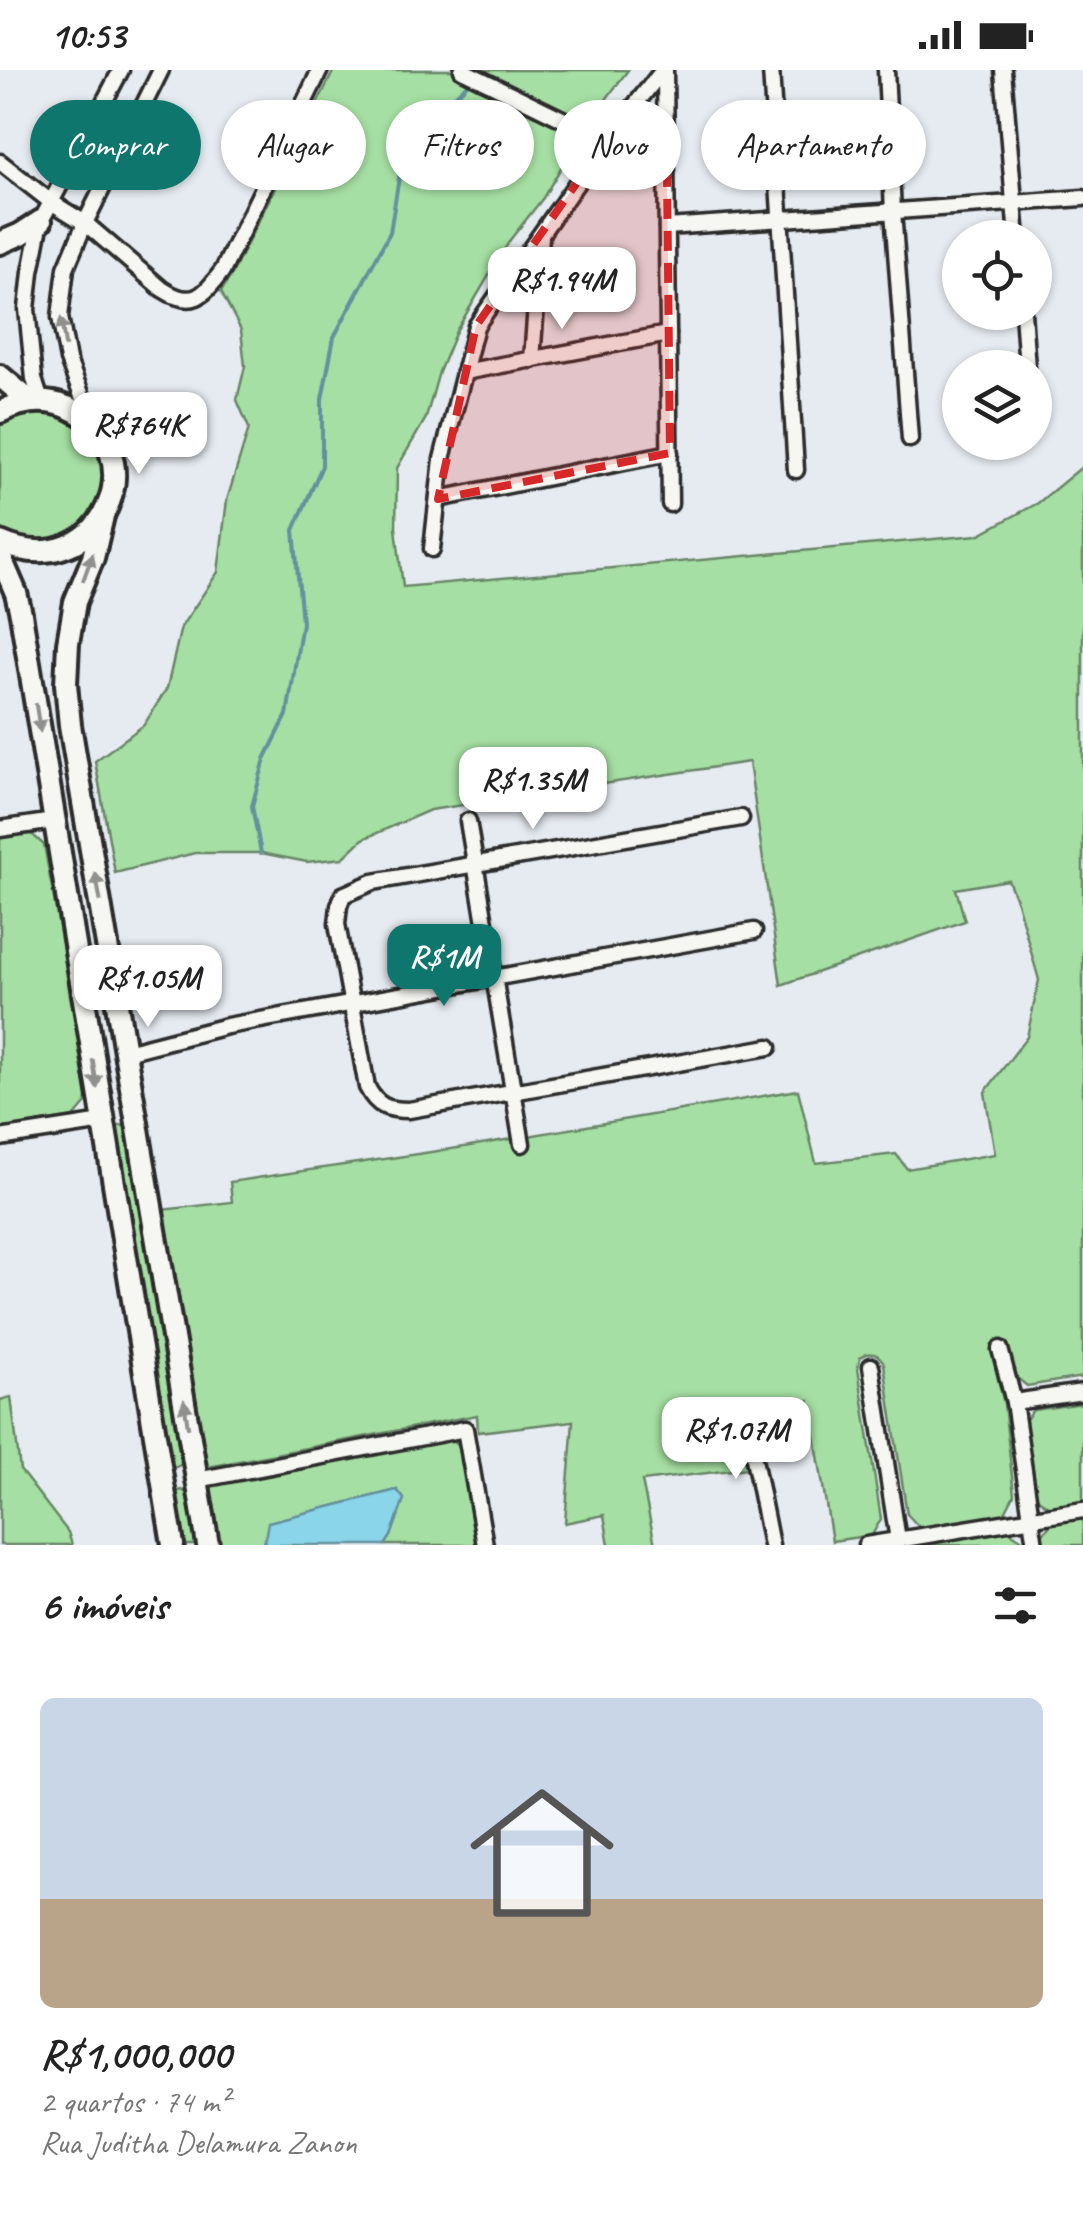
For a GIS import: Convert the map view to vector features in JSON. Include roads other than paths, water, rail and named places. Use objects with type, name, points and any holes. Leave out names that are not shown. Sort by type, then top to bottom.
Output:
[{"type":"main road","points":[[0,244],[21,234],[46,211]]},
{"type":"main road","points":[[0,376],[36,401]]},
{"type":"main road","points":[[0,412],[36,401],[60,404],[78,412],[105,440],[114,478],[112,498],[103,516],[91,532],[75,543],[36,552],[16,550],[0,542]]},
{"type":"main road","points":[[103,516],[75,602],[66,684],[208,1545]]},
{"type":"main road","points":[[0,556],[21,614],[174,1545]]},
{"type":"main road","points":[[54,821],[86,816]]},
{"type":"main road","points":[[103,1122],[136,1113]]},
{"type":"main road","points":[[164,1485],[197,1480]]},
{"type":"street","points":[[36,401],[28,309],[30,272],[46,211],[120,70]]},
{"type":"street","points":[[94,425],[68,360],[60,317],[66,268],[161,70]]},
{"type":"street","points":[[0,162],[46,211],[85,223],[170,295],[192,299],[204,296],[222,270],[320,70]]},
{"type":"street","points":[[462,70],[554,115]]},
{"type":"street","points":[[639,100],[664,70]]},
{"type":"street","points":[[664,70],[665,100]]},
{"type":"street","points":[[771,70],[796,470]]},
{"type":"street","points":[[886,70],[892,211],[910,439]]},
{"type":"street","points":[[1003,70],[1016,220]]},
{"type":"street","points":[[432,549],[442,459],[476,326],[571,190]]},
{"type":"street","points":[[666,190],[670,504]]},
{"type":"street","points":[[667,227],[1083,198]]},
{"type":"street","points":[[532,360],[541,233]]},
{"type":"street","points":[[464,372],[668,334]]},
{"type":"street","points":[[438,500],[670,454]]},
{"type":"street","points":[[741,818],[372,882],[342,895],[337,924],[367,1087],[380,1105],[392,1110],[770,1047]]},
{"type":"street","points":[[0,829],[54,821]]},
{"type":"street","points":[[468,821],[522,1144]]},
{"type":"street","points":[[126,1052],[227,1026],[754,932]]},
{"type":"street","points":[[0,1138],[103,1122]]},
{"type":"street","points":[[1000,1349],[1014,1402],[1034,1545]]},
{"type":"street","points":[[871,1366],[898,1540]]},
{"type":"street","points":[[1014,1402],[1083,1392]]},
{"type":"street","points":[[736,1406],[747,1423],[771,1545]]},
{"type":"street","points":[[197,1480],[465,1429],[485,1545]]},
{"type":"street","points":[[866,1545],[1083,1510]]},
{"type":"water","points":[[397,1490],[404,1499],[385,1545],[264,1545],[268,1522]]},
{"type":"waterway","points":[[261,853],[252,806],[265,759],[287,715],[302,623],[294,530],[322,466],[322,399],[334,337],[390,232],[401,165],[471,80]]}]
